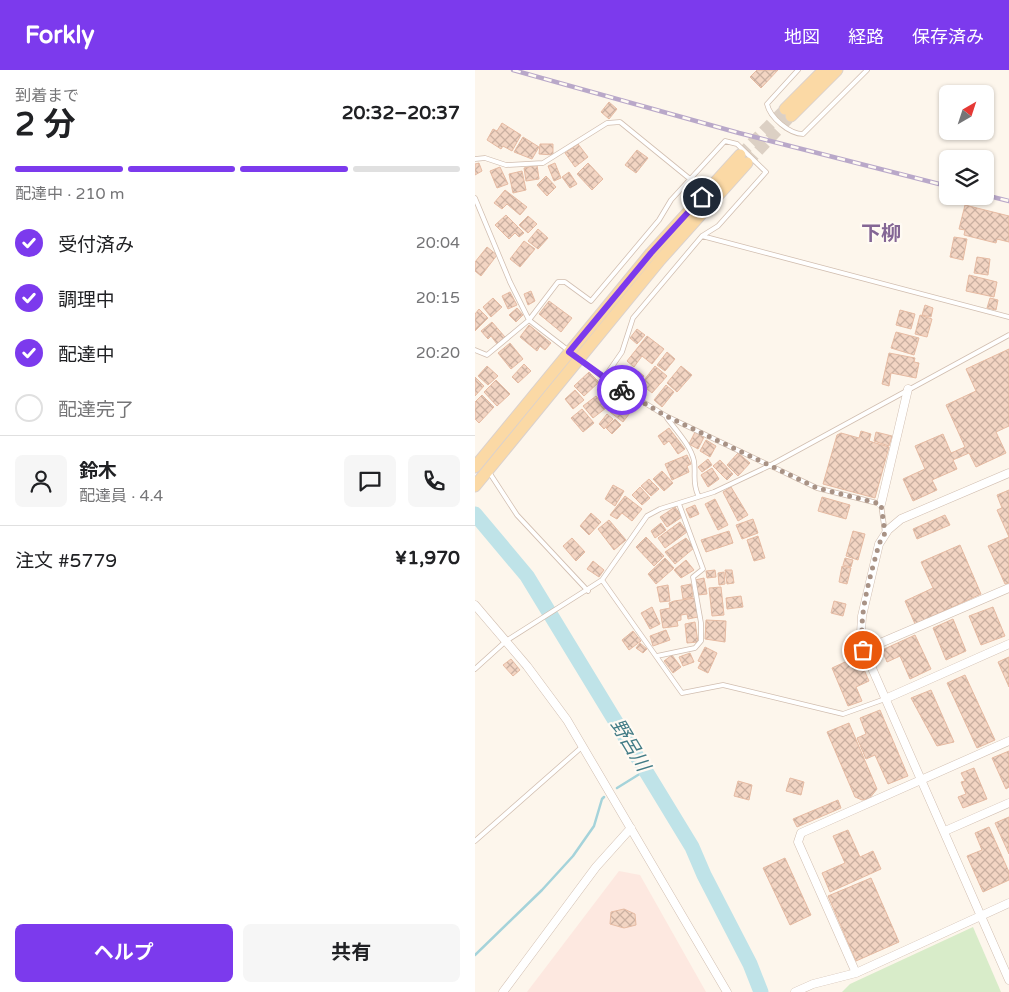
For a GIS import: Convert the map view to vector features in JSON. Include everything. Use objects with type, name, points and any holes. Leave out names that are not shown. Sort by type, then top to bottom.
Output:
[{"type":"main road","points":[[824,70],[788,112],[837,70]]},
{"type":"main road","points":[[476,463],[660,260],[743,159]]},
{"type":"main road","points":[[475,486],[574,356]]},
{"type":"street","points":[[881,504],[908,389]]},
{"type":"street","points":[[1009,473],[901,519],[885,533],[879,544],[862,616],[861,634],[863,650],[945,831],[1009,980]]},
{"type":"street","points":[[863,650],[1009,588]]},
{"type":"street","points":[[475,605],[507,641],[552,698],[583,746],[727,992]]},
{"type":"street","points":[[885,699],[1009,644]]},
{"type":"street","points":[[856,973],[798,842],[801,833],[1009,741]]},
{"type":"street","points":[[945,831],[1009,803]]},
{"type":"street","points":[[503,992],[596,867],[631,828]]},
{"type":"street","points":[[795,992],[813,984],[856,973],[1009,903]]},
{"type":"lane","points":[[798,70],[767,104],[768,110],[789,131],[803,134],[867,70]]},
{"type":"lane","points":[[475,159],[485,158],[506,165],[543,163],[607,123],[621,122],[690,179]]},
{"type":"lane","points":[[475,350],[487,355],[529,320],[558,282],[565,282],[591,301],[690,179],[725,141],[737,144],[766,172],[717,226],[702,236],[633,318],[622,352],[604,378]]},
{"type":"lane","points":[[475,198],[510,282],[529,320],[604,378],[666,416],[817,488],[881,504],[885,533]]},
{"type":"lane","points":[[702,236],[1009,317]]},
{"type":"lane","points":[[475,669],[507,641],[588,591],[602,580],[647,516],[660,509],[714,492],[769,466],[1009,335]]},
{"type":"lane","points":[[666,416],[690,451],[694,461],[693,484],[698,496]]},
{"type":"lane","points":[[486,474],[517,515],[588,591]]},
{"type":"lane","points":[[657,656],[695,648],[701,641],[701,623],[693,577],[703,569],[679,504]]},
{"type":"lane","points":[[602,580],[682,693],[723,685],[843,714],[885,699]]},
{"type":"lane","points":[[475,841],[583,746]]},
{"type":"shaded area","points":[[619,871],[640,875],[706,992],[527,992]]},
{"type":"green space","points":[[973,927],[1001,992],[842,992],[850,984]]},
{"type":"building","points":[[757,70],[778,70],[761,88],[750,77]]},
{"type":"building","points":[[609,102],[617,109],[609,119],[601,112]]},
{"type":"building","points":[[502,123],[521,135],[512,151],[503,146],[501,149],[487,140],[493,129],[497,131]]},
{"type":"building","points":[[523,137],[539,147],[532,159],[514,152]]},
{"type":"building","points":[[540,144],[553,144],[553,155],[539,154]]},
{"type":"building","points":[[578,144],[588,157],[575,167],[565,153]]},
{"type":"building","points":[[637,150],[648,158],[636,173],[625,165]]},
{"type":"building","points":[[479,163],[482,171],[475,175],[475,164]]},
{"type":"building","points":[[555,163],[561,178],[554,181],[548,166]]},
{"type":"building","points":[[588,163],[603,179],[592,190],[577,174]]},
{"type":"building","points":[[537,165],[539,179],[526,181],[524,168]]},
{"type":"building","points":[[500,167],[508,184],[497,188],[490,171]]},
{"type":"building","points":[[522,171],[526,190],[513,193],[509,174]]},
{"type":"building","points":[[569,172],[577,184],[570,188],[562,177]]},
{"type":"building","points":[[546,176],[556,187],[547,196],[537,185]]},
{"type":"building","points":[[505,190],[527,207],[520,215],[507,204],[502,209],[494,203]]},
{"type":"building","points":[[965,205],[1009,216],[1009,242],[997,239],[996,243],[964,235],[965,230],[959,229]]},
{"type":"building","points":[[506,215],[524,233],[519,237],[515,233],[509,239],[495,225]]},
{"type":"building","points":[[528,216],[537,224],[528,233],[519,225]]},
{"type":"building","points":[[538,229],[548,238],[538,249],[528,241]]},
{"type":"building","points":[[954,237],[967,239],[963,260],[950,257]]},
{"type":"building","points":[[524,241],[535,249],[520,267],[510,259]]},
{"type":"building","points":[[487,247],[497,255],[481,276],[475,271],[475,262]]},
{"type":"building","points":[[977,257],[990,259],[988,275],[974,273]]},
{"type":"building","points":[[969,275],[997,282],[994,297],[966,291]]},
{"type":"building","points":[[531,291],[535,301],[528,305],[524,294]]},
{"type":"building","points":[[510,292],[517,305],[508,309],[502,296]]},
{"type":"building","points":[[493,298],[502,307],[491,317],[483,307]]},
{"type":"building","points":[[990,298],[998,300],[996,310],[987,308]]},
{"type":"building","points":[[549,301],[572,318],[561,332],[539,314]]},
{"type":"building","points":[[925,305],[933,308],[931,317],[922,315]]},
{"type":"building","points":[[517,308],[523,315],[516,322],[509,315]]},
{"type":"building","points":[[479,309],[488,318],[475,331],[475,314]]},
{"type":"building","points":[[900,310],[915,314],[911,329],[896,325]]},
{"type":"building","points":[[920,315],[932,319],[927,337],[915,334]]},
{"type":"building","points":[[492,322],[505,337],[497,344],[491,336],[488,339],[481,331]]},
{"type":"building","points":[[529,325],[551,343],[545,350],[540,346],[537,351],[520,337]]},
{"type":"building","points":[[637,329],[645,335],[637,344],[630,338]]},
{"type":"building","points":[[896,332],[919,338],[914,355],[891,348]]},
{"type":"building","points":[[647,336],[664,349],[652,364],[642,356],[634,367],[627,361]]},
{"type":"building","points":[[510,343],[523,359],[511,369],[498,353]]},
{"type":"building","points":[[1009,349],[1009,426],[996,432],[1006,453],[976,467],[969,453],[953,460],[957,469],[932,480],[937,490],[913,501],[903,479],[925,469],[915,446],[943,434],[951,453],[965,447],[946,405],[976,391],[966,369]]},
{"type":"building","points":[[667,352],[675,359],[665,371],[657,365]]},
{"type":"building","points":[[889,353],[915,358],[914,362],[919,363],[916,378],[891,373],[889,386],[882,384]]},
{"type":"building","points":[[524,364],[531,371],[518,383],[512,377]]},
{"type":"building","points":[[487,366],[498,376],[488,385],[478,376]]},
{"type":"building","points":[[655,366],[667,376],[652,393],[641,384]]},
{"type":"building","points":[[681,366],[692,375],[677,392],[667,383]]},
{"type":"building","points":[[638,371],[644,376],[633,389],[627,383]]},
{"type":"building","points":[[589,372],[599,382],[584,396],[574,386]]},
{"type":"building","points":[[475,377],[484,386],[475,396]]},
{"type":"building","points":[[496,380],[510,394],[497,406],[484,392]]},
{"type":"building","points":[[666,385],[674,392],[662,407],[654,400]]},
{"type":"building","points":[[575,390],[584,400],[573,409],[565,399]]},
{"type":"building","points":[[482,395],[494,407],[479,423],[475,419],[475,402]]},
{"type":"building","points":[[624,395],[636,405],[623,422],[610,412]]},
{"type":"building","points":[[596,396],[606,408],[593,418],[583,406]]},
{"type":"building","points":[[582,409],[594,423],[583,432],[571,418]]},
{"type":"building","points":[[607,414],[613,419],[604,429],[599,424]]},
{"type":"building","points":[[615,419],[621,425],[612,434],[606,428]]},
{"type":"building","points":[[669,428],[685,449],[678,454],[669,441],[664,445],[658,436]]},
{"type":"building","points":[[861,431],[871,434],[869,441],[889,447],[875,498],[823,484],[837,435],[841,433],[859,438]]},
{"type":"building","points":[[695,432],[704,437],[698,449],[689,444]]},
{"type":"building","points":[[876,432],[892,436],[889,446],[874,441]]},
{"type":"building","points":[[706,440],[716,446],[710,457],[700,451]]},
{"type":"building","points":[[738,453],[750,463],[738,476],[727,465]]},
{"type":"building","points":[[687,455],[691,464],[687,466],[689,472],[672,480],[665,464]]},
{"type":"building","points":[[708,459],[712,465],[702,472],[698,467]]},
{"type":"building","points":[[720,460],[733,474],[727,480],[713,466]]},
{"type":"building","points":[[712,468],[719,479],[708,487],[701,475]]},
{"type":"building","points":[[662,471],[673,483],[664,491],[653,479]]},
{"type":"building","points":[[649,479],[659,489],[651,496],[641,486]]},
{"type":"building","points":[[613,485],[624,491],[615,506],[605,499]]},
{"type":"building","points":[[640,487],[650,498],[642,505],[632,495]]},
{"type":"building","points":[[731,487],[748,515],[738,521],[723,492]]},
{"type":"building","points":[[1009,490],[1009,537],[997,510],[1002,508],[997,495]]},
{"type":"building","points":[[625,496],[642,509],[632,521],[622,513],[617,519],[610,515]]},
{"type":"building","points":[[822,497],[850,505],[846,519],[818,511]]},
{"type":"building","points":[[715,499],[728,525],[718,530],[705,504]]},
{"type":"building","points":[[695,505],[699,514],[690,518],[686,509]]},
{"type":"building","points":[[675,507],[682,517],[667,527],[660,517]]},
{"type":"building","points":[[591,513],[601,522],[589,535],[580,526]]},
{"type":"building","points":[[945,515],[950,525],[917,539],[913,529]]},
{"type":"building","points":[[753,519],[758,533],[742,539],[736,525]]},
{"type":"building","points":[[609,520],[626,540],[614,550],[598,529]]},
{"type":"building","points":[[680,522],[687,532],[665,548],[658,538]]},
{"type":"building","points":[[661,523],[666,530],[655,538],[651,531]]},
{"type":"building","points":[[729,531],[733,543],[706,552],[701,540]]},
{"type":"building","points":[[853,531],[865,534],[858,560],[846,556]]},
{"type":"building","points":[[758,536],[765,558],[754,561],[747,540]]},
{"type":"building","points":[[646,537],[664,556],[654,566],[636,547]]},
{"type":"building","points":[[1009,537],[1009,583],[1005,584],[988,546]]},
{"type":"building","points":[[572,538],[585,552],[576,561],[563,546]]},
{"type":"building","points":[[686,538],[694,548],[675,564],[665,552]]},
{"type":"building","points":[[960,545],[981,594],[915,624],[905,601],[933,588],[921,562]]},
{"type":"building","points":[[665,558],[674,568],[656,584],[648,574]]},
{"type":"building","points":[[845,558],[853,560],[851,567],[843,565]]},
{"type":"building","points":[[686,560],[694,570],[681,578],[674,570]]},
{"type":"building","points":[[593,561],[604,570],[599,577],[587,569]]},
{"type":"building","points":[[842,566],[851,568],[847,584],[839,582]]},
{"type":"building","points":[[715,570],[716,577],[707,578],[706,571]]},
{"type":"building","points":[[725,570],[732,570],[734,583],[727,584]]},
{"type":"building","points":[[724,572],[725,584],[719,585],[718,573]]},
{"type":"building","points":[[704,578],[707,594],[698,595],[695,580]]},
{"type":"building","points":[[691,584],[693,597],[683,599],[681,586]]},
{"type":"building","points":[[668,585],[670,601],[660,602],[657,587]]},
{"type":"building","points":[[721,587],[724,615],[712,616],[709,588]]},
{"type":"building","points":[[741,596],[743,607],[727,609],[726,598]]},
{"type":"building","points":[[695,598],[698,617],[688,619],[687,614],[681,615],[681,620],[677,621],[678,626],[663,628],[660,610],[670,608],[669,603],[674,601]]},
{"type":"building","points":[[834,601],[846,604],[843,616],[831,613]]},
{"type":"building","points":[[652,607],[660,624],[650,629],[641,613]]},
{"type":"building","points":[[993,607],[1005,636],[981,645],[969,616]]},
{"type":"building","points":[[953,619],[966,651],[946,660],[933,628]]},
{"type":"building","points":[[706,620],[726,621],[725,642],[705,639]]},
{"type":"building","points":[[695,622],[698,642],[687,643],[685,624]]},
{"type":"building","points":[[666,630],[670,640],[653,646],[650,636]]},
{"type":"building","points":[[633,631],[641,641],[629,650],[622,640]]},
{"type":"building","points":[[915,635],[931,669],[910,679],[900,656],[887,662],[882,650]]},
{"type":"building","points":[[640,643],[647,649],[643,653],[636,648]]},
{"type":"building","points":[[705,647],[717,653],[708,673],[698,668],[701,662],[698,661]]},
{"type":"building","points":[[690,653],[694,662],[683,666],[679,657]]},
{"type":"building","points":[[672,655],[681,667],[673,673],[664,661]]},
{"type":"building","points":[[858,656],[869,681],[856,687],[862,701],[848,706],[832,668]]},
{"type":"building","points":[[1009,657],[1009,687],[998,662]]},
{"type":"building","points":[[511,659],[520,670],[513,676],[503,665]]},
{"type":"building","points":[[965,675],[995,740],[977,748],[947,683]]},
{"type":"building","points":[[931,690],[954,742],[937,746],[911,698]]},
{"type":"building","points":[[880,710],[908,776],[888,784],[875,755],[866,759],[857,738],[866,734],[860,718]]},
{"type":"building","points":[[849,723],[877,789],[869,799],[862,800],[855,797],[827,732]]},
{"type":"building","points":[[1009,751],[1009,787],[1006,789],[992,758]]},
{"type":"building","points":[[974,768],[987,799],[963,808],[958,797],[966,794],[961,782],[965,781],[961,773]]},
{"type":"building","points":[[790,778],[804,782],[801,795],[786,791]]},
{"type":"building","points":[[738,781],[752,785],[749,800],[734,796]]},
{"type":"building","points":[[838,800],[841,808],[797,827],[793,819]]},
{"type":"building","points":[[1009,817],[1009,854],[995,823]]},
{"type":"building","points":[[989,827],[1009,872],[1009,880],[983,892],[967,856],[982,850],[975,833]]},
{"type":"building","points":[[848,830],[860,857],[873,851],[881,869],[830,892],[822,873],[845,863],[833,836]]},
{"type":"building","points":[[785,858],[811,915],[790,925],[763,868]]},
{"type":"building","points":[[871,878],[899,942],[856,961],[828,896]]},
{"type":"building","points":[[624,909],[635,914],[636,925],[624,928],[610,924],[611,912]]},
{"type":"waterway","name":"野呂川","points":[[475,514],[527,576],[692,847],[704,875],[750,964],[761,992]]},
{"type":"waterway","points":[[617,788],[646,770]]},
{"type":"waterway","points":[[475,955],[542,890],[573,856],[594,826],[604,797]]},
{"type":"tunnel","points":[[740,155],[785,109]]},
{"type":"tunnel","points":[[747,163],[791,116]]},
{"type":"railway","points":[[513,70],[739,133],[939,184]]},
{"type":"railway","points":[[994,197],[1009,201]]},
{"type":"way so far","points":[[622,390],[666,416],[817,488],[881,504],[885,533],[879,544],[862,616],[861,634],[863,650]]},
{"type":"district","name":"下柳","points":[[881,234]]},
{"type":"route","points":[[622,390],[569,352],[651,253],[702,197]]}]
